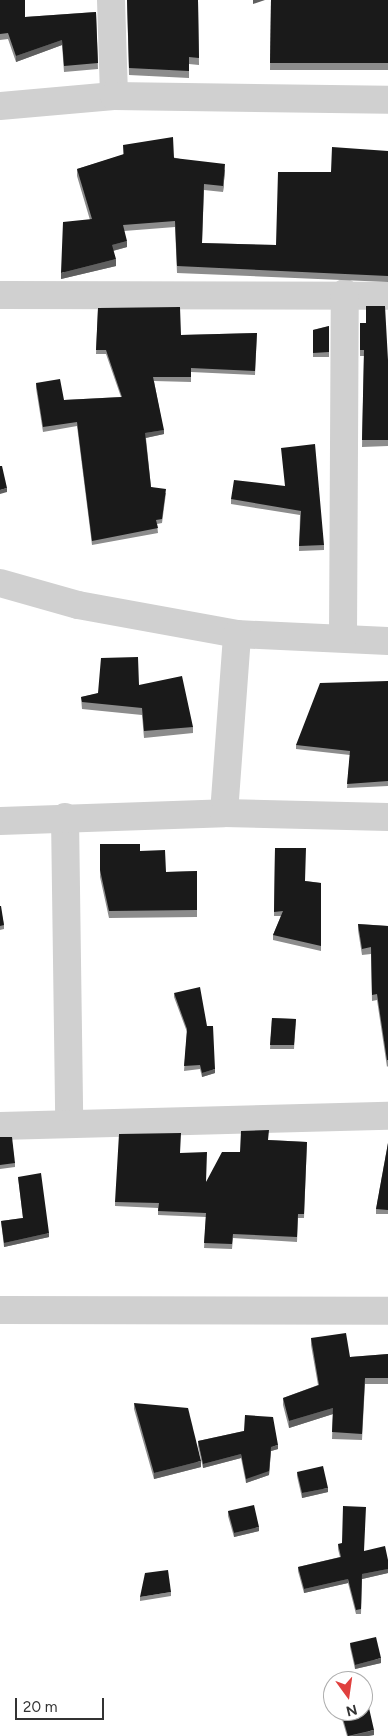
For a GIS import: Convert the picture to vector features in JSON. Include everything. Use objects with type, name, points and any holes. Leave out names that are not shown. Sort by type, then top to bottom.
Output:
[{"type":"street","points":[[111,0],[114,96]]},
{"type":"street","points":[[0,106],[114,96],[388,100]]},
{"type":"street","points":[[343,637],[345,293]]},
{"type":"street","points":[[0,295],[345,293],[388,296]]},
{"type":"street","points":[[0,584],[78,605],[237,634],[388,640]]},
{"type":"street","points":[[224,813],[237,634]]},
{"type":"street","points":[[0,822],[65,817],[224,813],[388,817]]},
{"type":"street","points":[[65,817],[69,1122]]},
{"type":"street","points":[[0,1126],[69,1122],[388,1116]]},
{"type":"street","points":[[0,1310],[388,1311]]},
{"type":"building","points":[[0,0],[25,0],[25,17],[96,12],[98,63],[64,66],[62,40],[16,56],[8,33],[0,34]]},
{"type":"building","points":[[127,0],[198,0],[199,58],[189,57],[189,71],[129,68]]},
{"type":"building","points":[[271,0],[388,0],[388,63],[270,63]]},
{"type":"building","points":[[173,137],[174,158],[225,164],[223,186],[204,184],[202,243],[276,245],[278,172],[331,172],[332,147],[388,151],[388,276],[177,266],[175,221],[123,225],[127,241],[112,245],[116,259],[61,273],[63,222],[92,219],[77,169],[124,154],[123,145]]},
{"type":"building","points":[[366,306],[385,306],[388,360],[388,440],[362,440],[364,350],[360,350],[360,323],[366,323]]},
{"type":"building","points":[[180,307],[181,335],[257,333],[255,371],[191,368],[191,377],[153,377],[164,430],[145,433],[151,487],[166,489],[162,519],[156,520],[158,528],[92,541],[77,422],[43,427],[36,383],[60,379],[64,400],[122,397],[106,350],[96,350],[98,308]]},
{"type":"building","points":[[329,326],[329,352],[313,353],[313,330]]},
{"type":"building","points":[[315,444],[324,545],[299,546],[301,511],[231,499],[234,480],[285,486],[281,448]]},
{"type":"building","points":[[0,466],[2,466],[7,488],[0,490]]},
{"type":"building","points":[[138,657],[139,685],[182,676],[193,727],[144,731],[142,708],[82,702],[81,697],[98,693],[101,658]]},
{"type":"building","points":[[388,681],[388,781],[347,784],[350,751],[296,745],[320,683]]},
{"type":"building","points":[[100,844],[140,844],[140,851],[165,850],[166,872],[197,871],[197,910],[109,911],[100,870]]},
{"type":"building","points":[[275,848],[306,848],[305,881],[321,883],[321,946],[273,935],[283,911],[274,912]]},
{"type":"building","points":[[0,906],[4,925],[0,926]]},
{"type":"building","points":[[358,924],[388,926],[388,1060],[377,994],[372,995],[371,947],[362,949]]},
{"type":"building","points":[[200,987],[207,1026],[213,1026],[215,1069],[202,1073],[200,1065],[184,1066],[187,1029],[174,993]]},
{"type":"building","points":[[272,1018],[296,1019],[294,1045],[270,1045]]},
{"type":"building","points":[[269,1130],[268,1140],[307,1142],[304,1214],[298,1214],[297,1237],[233,1234],[232,1244],[204,1243],[206,1213],[158,1211],[159,1203],[115,1202],[119,1134],[181,1133],[180,1153],[207,1152],[206,1182],[222,1152],[240,1152],[241,1131]]},
{"type":"building","points":[[0,1137],[12,1137],[15,1163],[0,1165]]},
{"type":"building","points":[[388,1143],[388,1210],[376,1209]]},
{"type":"building","points":[[41,1173],[49,1233],[4,1243],[1,1221],[23,1218],[18,1177]]},
{"type":"building","points":[[346,1333],[350,1357],[388,1354],[388,1378],[365,1378],[362,1434],[332,1432],[333,1408],[289,1421],[283,1398],[319,1385],[311,1338]]},
{"type":"building","points":[[134,1403],[188,1408],[201,1461],[154,1473]]},
{"type":"building","points":[[245,1415],[273,1417],[278,1445],[271,1447],[269,1471],[246,1479],[241,1454],[203,1464],[198,1441],[244,1431]]},
{"type":"building","points":[[323,1466],[328,1488],[302,1493],[297,1472]]},
{"type":"building","points":[[254,1505],[259,1527],[234,1533],[228,1511]]},
{"type":"building","points":[[343,1506],[366,1507],[364,1551],[385,1546],[388,1560],[388,1569],[362,1574],[361,1609],[356,1610],[348,1579],[304,1589],[298,1567],[341,1557],[338,1544],[342,1543]]},
{"type":"building","points":[[168,1570],[171,1592],[140,1597],[145,1573]]},
{"type":"building","points":[[376,1637],[381,1658],[355,1665],[350,1643]]},
{"type":"building","points":[[344,1721],[372,1721],[374,1730],[348,1736]]}]
